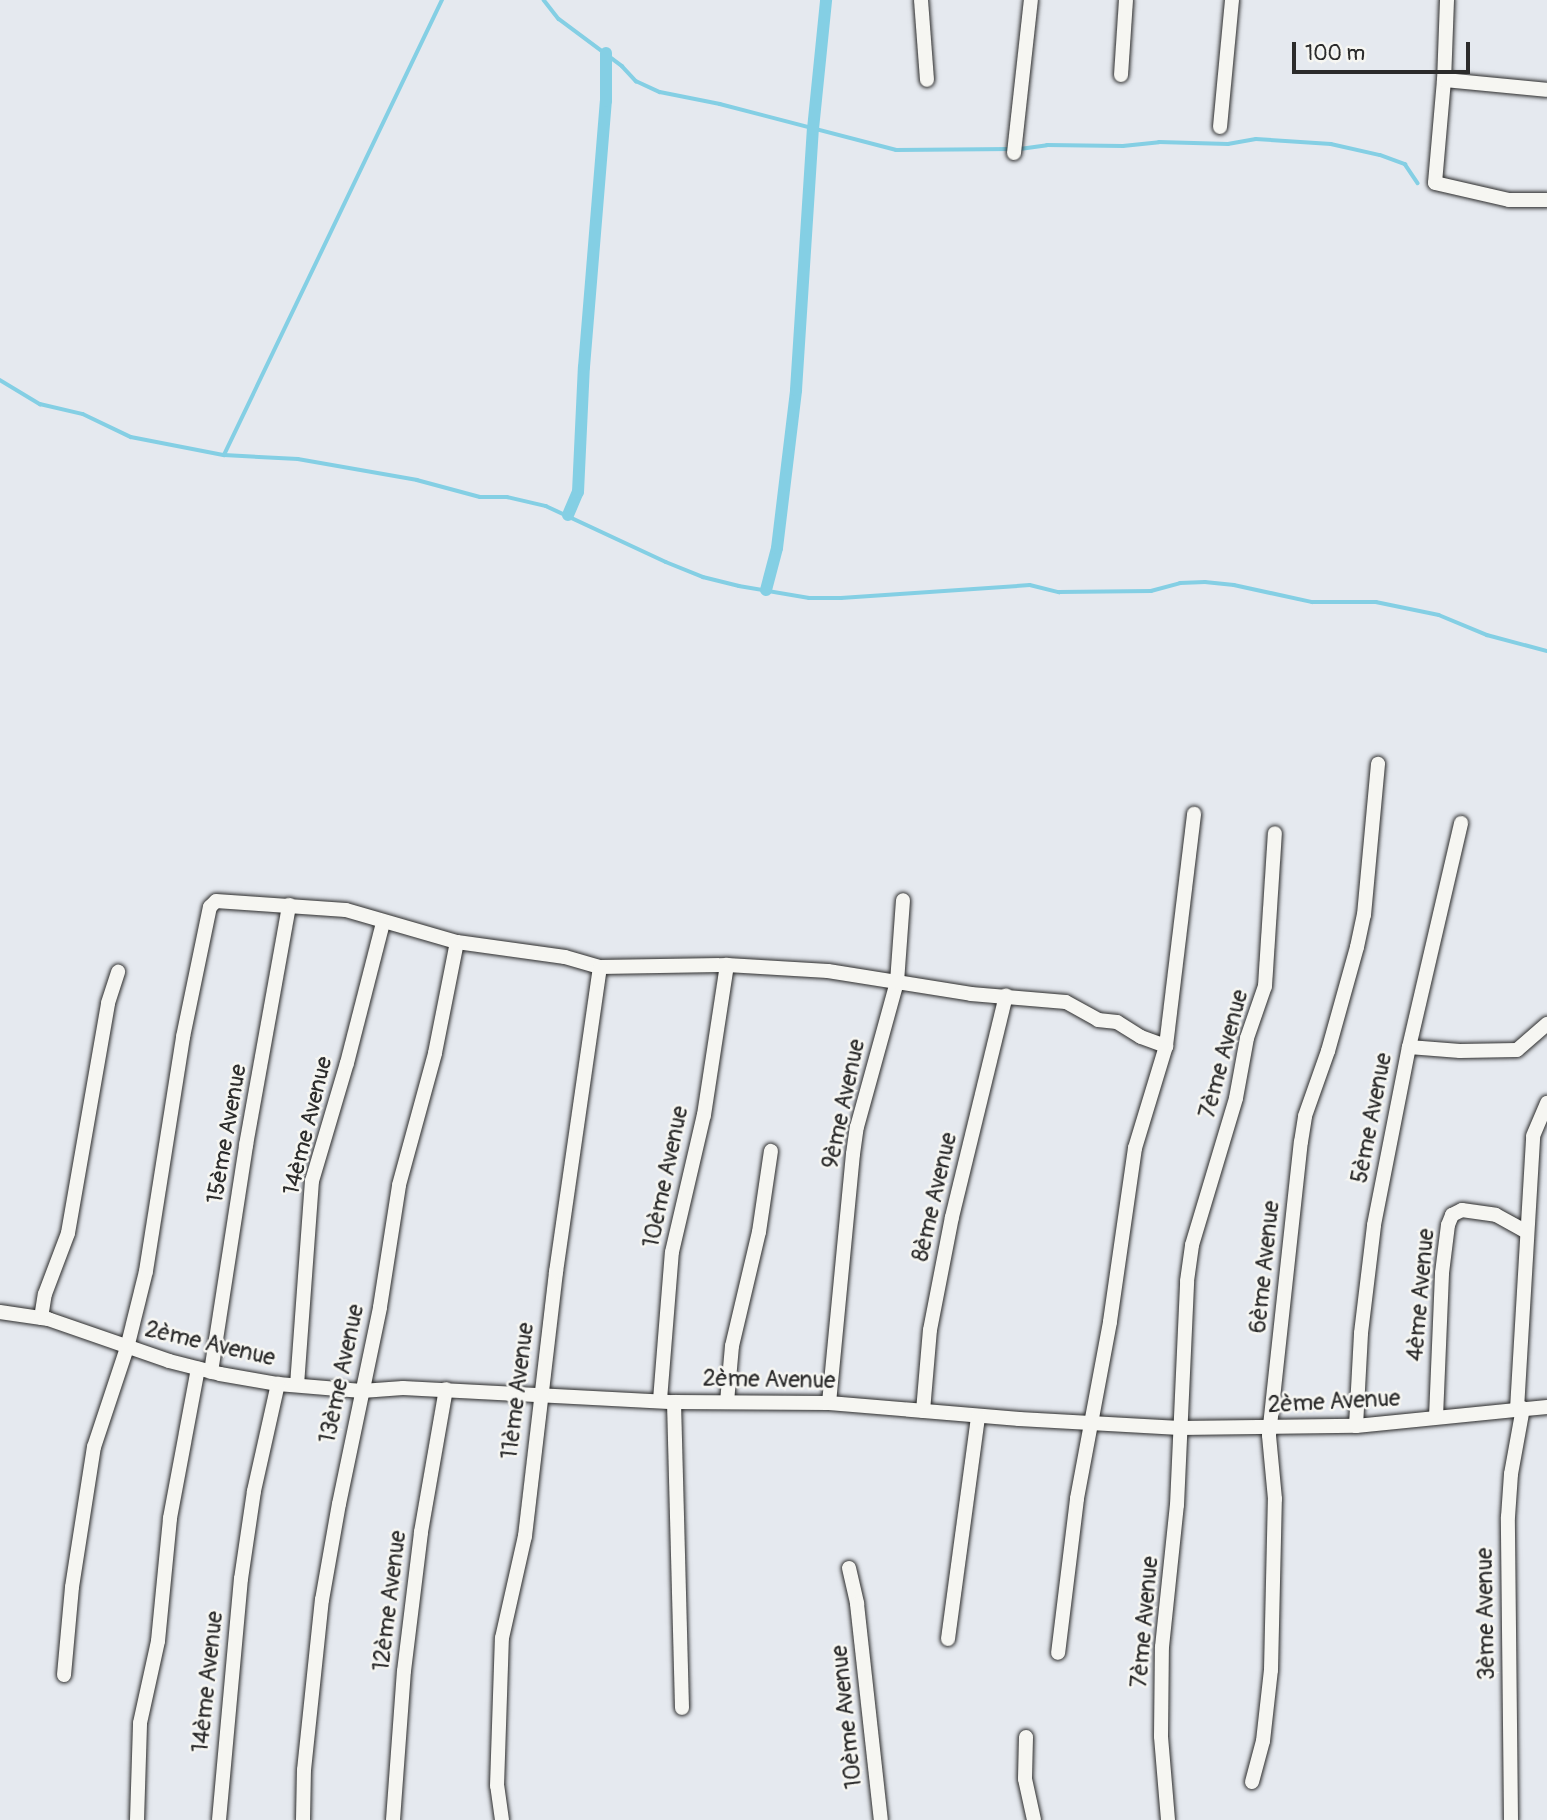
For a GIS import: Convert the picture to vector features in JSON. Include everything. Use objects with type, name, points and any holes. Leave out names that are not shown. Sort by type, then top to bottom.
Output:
[{"type":"street","points":[[920,0],[928,80]]},
{"type":"street","points":[[1014,149],[1031,0]]},
{"type":"street","points":[[1121,75],[1126,0]]},
{"type":"street","points":[[1220,127],[1232,0]]},
{"type":"street","points":[[1447,0],[1444,80],[1435,183],[1509,200],[1547,200]]},
{"type":"street","points":[[1444,80],[1547,90]]},
{"type":"street","name":"6ème Avenue","points":[[1252,1782],[1263,1741],[1272,1643],[1275,1507],[1270,1428],[1303,1129],[1357,947],[1363,915],[1378,764]]},
{"type":"street","points":[[1058,1653],[1090,1424],[1110,1322],[1135,1147],[1166,1046],[1194,814]]},
{"type":"street","name":"5ème Avenue","points":[[1356,1426],[1361,1333],[1371,1243],[1409,1046],[1461,823]]},
{"type":"street","name":"7ème Avenue","points":[[1168,1820],[1161,1737],[1162,1647],[1172,1576],[1187,1281],[1192,1245],[1236,1098],[1247,1038],[1265,986],[1275,833]]},
{"type":"street","name":"9ème Avenue","points":[[829,1403],[857,1127],[897,982],[903,900]]},
{"type":"street","points":[[64,1675],[72,1587],[94,1447],[127,1348],[153,1239],[170,1108],[209,907],[216,901],[346,911],[457,942],[565,957],[600,967],[727,965],[841,973],[1066,1002],[1098,1020],[1117,1022],[1141,1038],[1166,1046]]},
{"type":"street","name":"15ème Avenue","points":[[137,1820],[140,1723],[158,1641],[170,1518],[205,1370],[289,905]]},
{"type":"street","name":"14ème Avenue","points":[[297,1385],[312,1181],[348,1063],[383,923]]},
{"type":"street","name":"13ème Avenue","points":[[303,1820],[304,1770],[322,1600],[380,1307],[399,1185],[435,1053],[457,942]]},
{"type":"street","name":"10ème Avenue","points":[[682,1708],[667,1401],[672,1252],[701,1126],[727,965]]},
{"type":"street","name":"11ème Avenue","points":[[502,1820],[497,1787],[502,1638],[525,1536],[555,1272],[600,967]]},
{"type":"street","points":[[41,1318],[45,1294],[68,1233],[108,1003],[118,972]]},
{"type":"street","name":"8ème Avenue","points":[[923,1411],[930,1329],[952,1217],[1006,996]]},
{"type":"street","points":[[1409,1046],[1460,1051],[1517,1050],[1547,1024]]},
{"type":"street","name":"3ème Avenue","points":[[1511,1820],[1508,1517],[1520,1409],[1533,1136],[1547,1103]]},
{"type":"street","points":[[727,1402],[732,1346],[759,1232],[771,1152]]},
{"type":"street","name":"4ème Avenue","points":[[1436,1418],[1439,1313],[1448,1225],[1452,1216],[1462,1210],[1496,1215],[1527,1233]]},
{"type":"street","name":"2ème Avenue","points":[[0,1312],[41,1318],[127,1348],[205,1370],[278,1384],[362,1391],[446,1389],[667,1401],[829,1403],[1090,1424],[1180,1428],[1356,1426],[1547,1407]]},
{"type":"street","name":"14ème Avenue","points":[[219,1820],[241,1579],[254,1491],[278,1384]]},
{"type":"street","name":"12ème Avenue","points":[[393,1820],[404,1671],[419,1546],[446,1389]]},
{"type":"street","points":[[948,1639],[978,1416]]},
{"type":"street","name":"10ème Avenue","points":[[849,1568],[858,1604],[881,1820]]},
{"type":"street","points":[[1026,1737],[1025,1779],[1034,1820]]},
{"type":"waterway","points":[[224,455],[442,0]]},
{"type":"waterway","points":[[544,0],[559,19],[622,66],[636,81],[660,92],[720,104],[896,150],[1012,149]]},
{"type":"waterway","points":[[766,590],[777,548],[796,390],[813,129],[826,0]]},
{"type":"waterway","points":[[568,515],[578,492],[584,367],[606,101],[606,53]]},
{"type":"waterway","points":[[1020,149],[1047,145],[1123,146],[1159,142],[1228,144],[1256,139],[1331,144],[1380,155],[1405,164],[1418,183]]},
{"type":"waterway","points":[[0,380],[40,404],[83,414],[131,437],[224,455],[298,459],[417,480],[480,497],[507,497],[546,506],[666,562],[703,577],[739,586],[809,598],[841,598],[1030,585],[1059,592],[1151,591],[1180,583],[1205,582],[1234,585],[1312,602],[1376,602],[1439,615],[1487,635],[1547,651]]}]
